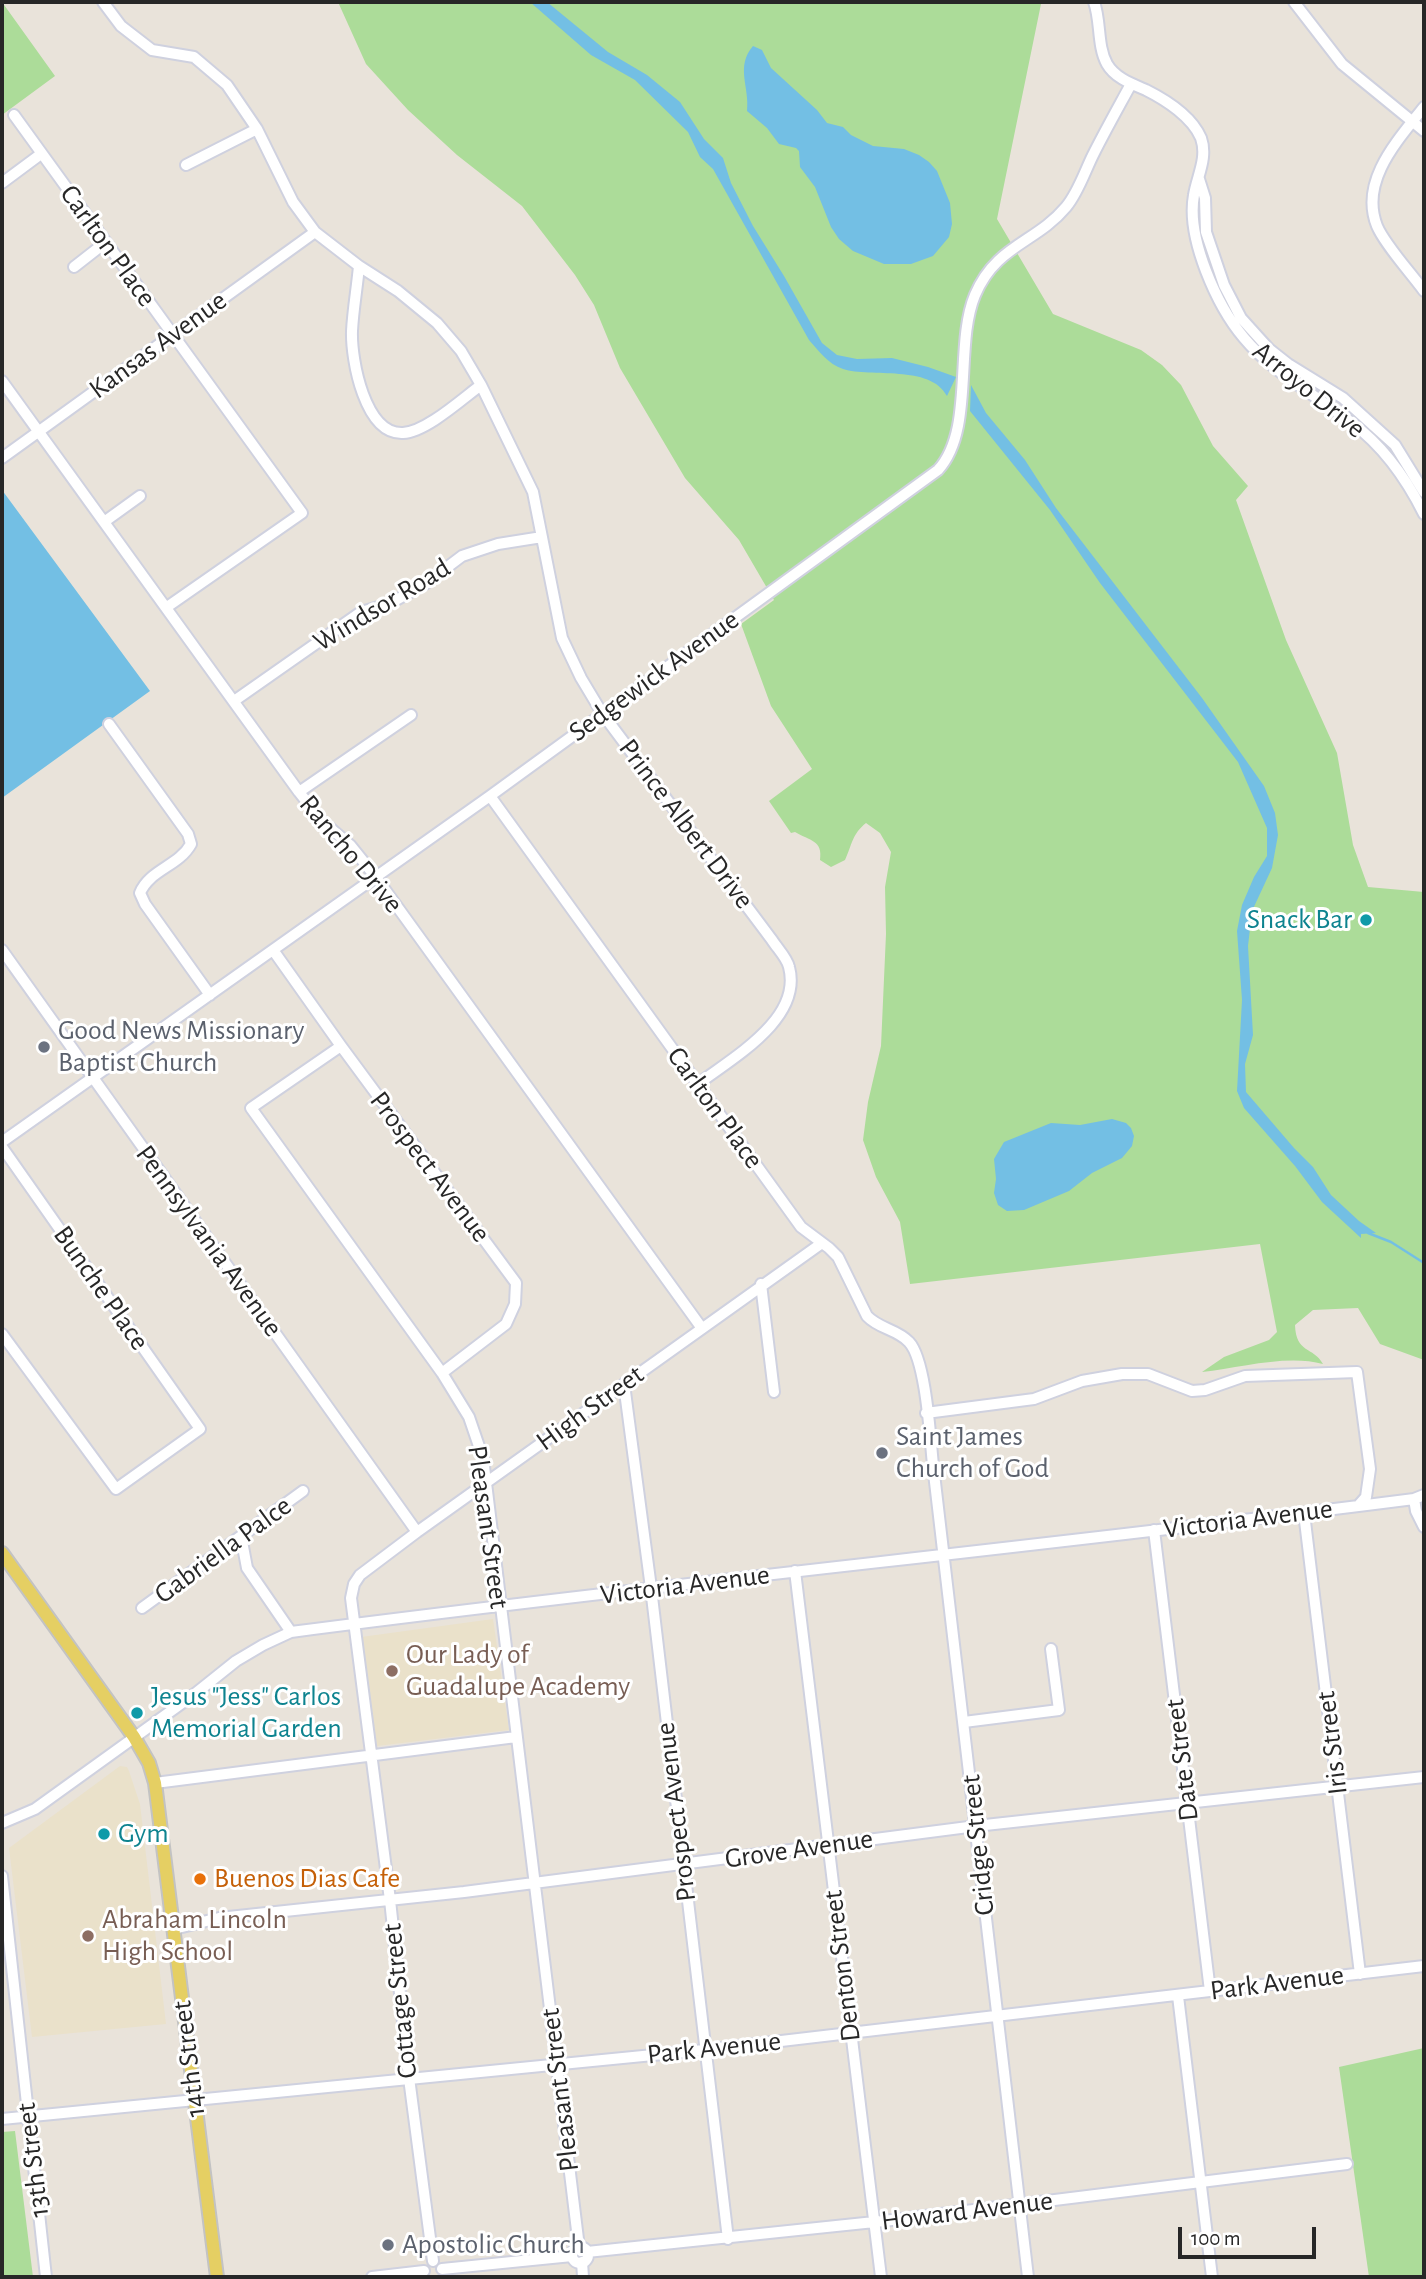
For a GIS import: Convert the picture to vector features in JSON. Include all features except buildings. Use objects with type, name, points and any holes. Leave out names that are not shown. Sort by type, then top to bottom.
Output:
[{"type":"main road","name":"14th Street","points":[[2,1553],[6,1569],[134,1737],[149,1763],[155,1783],[217,2277]]},
{"type":"street","name":"Prince Albert Drive","points":[[103,2],[121,26],[152,50],[194,57],[227,85],[257,129],[293,202],[314,232],[398,291],[437,323],[461,351],[481,385],[533,492],[562,638],[580,678],[789,967],[790,987],[783,1010],[764,1034],[698,1084]]},
{"type":"street","name":"Arroyo Drive","points":[[1094,2],[1103,54],[1114,73],[1186,117],[1195,128],[1202,144],[1193,215],[1198,244],[1207,272],[1223,306],[1242,336],[1263,359],[1354,424],[1374,442],[1398,471],[1424,514]]},
{"type":"street","points":[[1294,2],[1342,64],[1424,131]]},
{"type":"street","name":"Sedgewick Avenue","points":[[2,1144],[374,876],[490,796],[941,467],[951,450],[961,395],[967,320],[982,280],[994,263],[1050,223],[1069,203],[1131,84]]},
{"type":"street","points":[[1424,107],[1378,171],[1371,203],[1377,227],[1424,291]]},
{"type":"street","name":"Carlton Place","points":[[14,115],[302,513],[167,607]]},
{"type":"street","points":[[186,165],[257,129]]},
{"type":"street","points":[[2,183],[41,154]]},
{"type":"street","name":"Arroyo Drive","points":[[1199,179],[1205,198],[1206,232],[1224,285],[1241,318],[1269,349],[1343,398],[1395,445],[1424,492]]},
{"type":"street","name":"Kansas Avenue","points":[[2,458],[314,232]]},
{"type":"street","points":[[74,267],[106,242]]},
{"type":"street","points":[[359,266],[352,334],[358,376],[371,414],[387,430],[403,433],[421,428],[481,385]]},
{"type":"street","name":"Rancho Drive","points":[[2,381],[299,792],[322,821],[350,845],[374,876],[701,1327]]},
{"type":"street","points":[[104,522],[140,496]]},
{"type":"street","name":"Windsor Road","points":[[234,701],[361,612],[389,604],[425,583],[462,556],[498,544],[542,537]]},
{"type":"street","points":[[299,792],[411,715]]},
{"type":"street","points":[[109,724],[188,834],[191,844],[186,853],[145,883],[140,893],[145,904],[210,995]]},
{"type":"street","name":"Carlton Place","points":[[490,796],[801,1227],[838,1257],[867,1316],[873,1323],[897,1332],[912,1346],[921,1372],[926,1413]]},
{"type":"street","name":"Pennsylvania Avenue","points":[[2,950],[417,1532]]},
{"type":"street","name":"Prospect Avenue","points":[[273,950],[516,1283],[515,1304],[506,1324],[442,1373]]},
{"type":"street","name":"Pleasant Street","points":[[341,1046],[251,1108],[442,1373],[469,1418],[483,1458],[583,2277]]},
{"type":"street","name":"Bunche Place","points":[[2,1144],[200,1429],[116,1489],[2,1334]]},
{"type":"street","name":"High Street","points":[[360,1575],[701,1327],[822,1243]]},
{"type":"street","points":[[761,1284],[774,1392]]},
{"type":"street","points":[[926,1413],[1034,1399],[1082,1381],[1122,1374],[1148,1374],[1192,1391],[1205,1390],[1245,1376],[1357,1371],[1370,1469],[1369,1488],[1365,1500],[1358,1506]]},
{"type":"street","name":"Prospect Avenue","points":[[624,1384],[651,1588],[728,2239]]},
{"type":"street","name":"Cridge Street","points":[[926,1413],[1028,2277]]},
{"type":"street","name":"Gabriella Palce","points":[[142,1608],[303,1491]]},
{"type":"street","points":[[1419,1497],[1416,1511],[1424,1527]]},
{"type":"street","name":"Victoria Avenue","points":[[2,1823],[35,1809],[236,1661],[291,1632],[1304,1513],[1419,1497]]},
{"type":"street","name":"Iris Street","points":[[1304,1513],[1360,1974]]},
{"type":"street","name":"Date Street","points":[[1154,1530],[1210,1991]]},
{"type":"street","points":[[240,1536],[247,1568],[291,1632]]},
{"type":"street","name":"Denton Street","points":[[795,1571],[881,2277]]},
{"type":"street","name":"Cottage Street","points":[[360,1575],[354,1584],[351,1598],[390,1900],[408,2078],[433,2261]]},
{"type":"street","points":[[964,1722],[1059,1710],[1051,1649]]},
{"type":"street","points":[[155,1783],[516,1737]]},
{"type":"street","name":"Grove Avenue","points":[[174,1929],[219,1919],[682,1865],[827,1844],[1424,1777]]},
{"type":"street","name":"13th Street","points":[[2,1876],[46,2277]]},
{"type":"street","name":"Park Avenue","points":[[2,2119],[704,2050],[1424,1966]]},
{"type":"street","points":[[1178,1996],[1212,2277]]},
{"type":"street","name":"Howard Avenue","points":[[441,2273],[1347,2164]]},
{"type":"street","points":[[372,2277],[426,2274],[428,2263],[433,2261],[439,2263],[441,2273]]},
{"type":"shaded area","points":[[493,1619],[509,1730],[377,1746],[361,1637]]},
{"type":"shaded area","name":"Abraham Lincoln High School","points":[[120,1766],[127,1767],[140,1804],[166,2024],[32,2037],[9,1848]]},
{"type":"green space","points":[[2,2],[55,76],[2,115]]},
{"type":"green space","points":[[338,2],[1040,2],[997,219],[1053,314],[1141,350],[1162,365],[1181,385],[1213,446],[1248,486],[1236,500],[1286,640],[1337,753],[1353,845],[1368,887],[1424,892],[1424,1360],[1380,1344],[1358,1308],[1313,1310],[1295,1325],[1296,1334],[1298,1341],[1323,1364],[1294,1360],[1202,1372],[1224,1357],[1269,1340],[1277,1332],[1260,1244],[910,1284],[900,1222],[876,1177],[863,1140],[868,1102],[881,1046],[886,934],[885,887],[891,852],[880,833],[866,823],[855,836],[845,860],[831,867],[820,860],[819,848],[814,842],[795,832],[791,833],[769,801],[812,769],[771,706],[741,624],[774,600],[739,540],[685,478],[620,368],[594,305],[575,275],[522,206],[457,155],[408,110],[366,64]]},
{"type":"green space","points":[[1424,2048],[1424,2277],[1369,2277],[1339,2067]]},
{"type":"green space","points":[[15,2131],[33,2277],[2,2277],[2,2132]]},
{"type":"water","points":[[530,2],[547,2],[608,52],[647,75],[680,102],[704,139],[723,158],[731,183],[753,226],[822,343],[837,355],[857,359],[892,358],[956,377],[947,396],[939,386],[928,380],[899,374],[843,369],[824,357],[809,340],[713,169],[700,157],[688,132],[635,80],[591,55]]},
{"type":"water","points":[[753,46],[762,50],[771,68],[817,110],[827,123],[843,127],[851,135],[873,146],[904,149],[919,155],[937,171],[950,203],[952,224],[949,237],[933,256],[911,264],[884,264],[853,251],[839,239],[831,227],[815,187],[800,167],[799,151],[779,144],[767,128],[747,111],[744,69]]},
{"type":"water","points":[[971,385],[986,413],[1025,460],[1056,508],[1202,698],[1264,786],[1275,813],[1278,835],[1272,868],[1252,911],[1248,946],[1253,1035],[1245,1064],[1246,1092],[1313,1167],[1331,1195],[1376,1233],[1361,1234],[1361,1238],[1322,1202],[1295,1166],[1244,1108],[1237,1091],[1242,1000],[1237,931],[1242,905],[1267,856],[1267,828],[1238,762],[1100,583],[1050,510],[970,411]]},
{"type":"water","points":[[2,490],[150,691],[2,798]]},
{"type":"water","points":[[1112,1119],[1126,1123],[1134,1136],[1132,1146],[1122,1158],[1092,1173],[1069,1191],[1024,1210],[1007,1211],[998,1205],[994,1193],[994,1159],[1004,1142],[1051,1123],[1080,1125]]},
{"type":"waterway","points":[[1368,1233],[1391,1242],[1424,1263]]},
{"type":"place","name":"Snack Bar","points":[[1366,920]]},
{"type":"place","name":"Good News Missionary Baptist Church","points":[[44,1047]]},
{"type":"place","name":"Saint James Church of God","points":[[882,1453]]},
{"type":"place","name":"Our Lady of Guadalupe Academy","points":[[392,1671]]},
{"type":"place","name":"Jesus \"Jess\" Carlos Memorial Garden","points":[[137,1713]]},
{"type":"place","name":"Gym","points":[[104,1834]]},
{"type":"place","name":"Buenos Dias Cafe","points":[[200,1879]]},
{"type":"place","name":"Abraham Lincoln High School","points":[[88,1936]]},
{"type":"place","name":"Apostolic Church","points":[[388,2245]]}]
